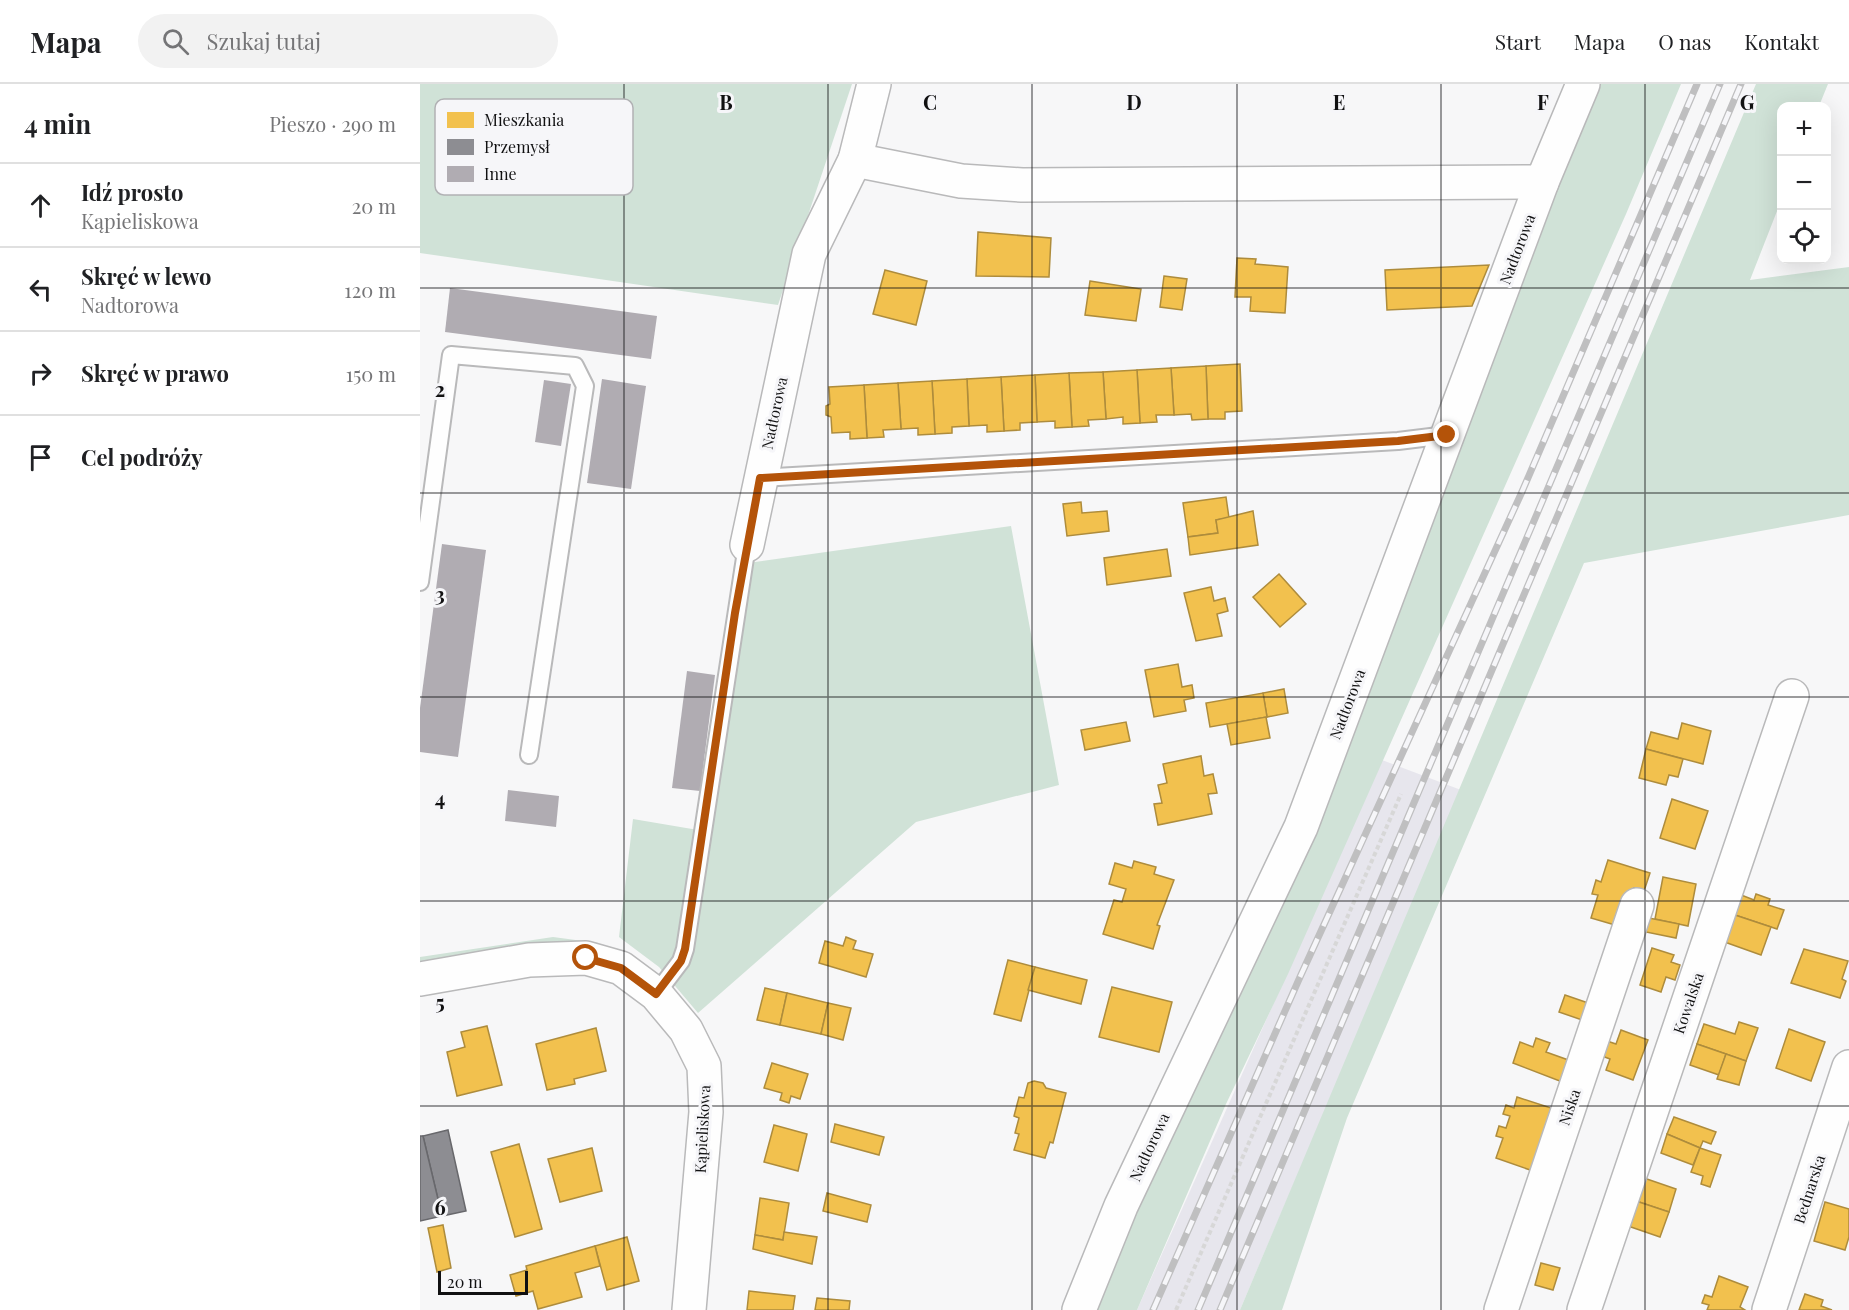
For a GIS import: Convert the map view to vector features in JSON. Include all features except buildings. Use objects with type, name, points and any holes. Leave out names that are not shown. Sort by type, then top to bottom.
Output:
[{"type":"street","name":"Nadtorowa","points":[[747,545],[809,254],[855,160],[874,84]]},
{"type":"street","name":"Nadtorowa","points":[[1079,1310],[1121,1206],[1301,827],[1542,182],[1583,84]]},
{"type":"street","points":[[855,160],[961,182],[1022,185],[1542,182]]},
{"type":"street","name":"Kowalska","points":[[1584,1310],[1792,696]]},
{"type":"street","name":"Niska","points":[[1501,1310],[1637,905]]},
{"type":"street","name":"Kąpieliskowa","points":[[420,979],[530,960],[586,958],[621,968],[656,994],[686,1030],[704,1066],[706,1112],[688,1310]]},
{"type":"street","name":"Bednarska","points":[[1769,1310],[1849,1067]]},
{"type":"lane","points":[[420,582],[450,355],[575,366],[585,386],[529,755]]},
{"type":"lane","points":[[760,478],[1386,442],[1447,435]]},
{"type":"lane","name":"Nadtorowa","points":[[656,994],[681,961],[685,949],[747,545]]},
{"type":"path","points":[[1176,1310],[1401,794]]},
{"type":"shaded area","points":[[1382,760],[1461,790],[1240,1310],[1137,1310]]},
{"type":"green space","points":[[420,84],[852,84],[778,305],[420,253]]},
{"type":"green space","points":[[1598,84],[1681,84],[1626,214],[1288,974],[1226,1104],[1137,1310],[1084,1310]]},
{"type":"green space","points":[[1756,84],[1828,84],[1821,102],[1777,102],[1777,211],[1750,280],[1849,267],[1849,515],[1584,563],[1347,1118],[1282,1310],[1240,1310]]},
{"type":"green space","points":[[1011,526],[1059,785],[916,822],[698,1013],[659,967],[619,937],[633,819],[698,830],[734,565]]},
{"type":"green space","points":[[553,937],[598,943],[592,948],[420,965],[420,957]]},
{"type":"railway","points":[[1153,1310],[1300,977],[1521,494],[1697,84]]},
{"type":"railway","points":[[1198,1310],[1720,84]]},
{"type":"railway","points":[[1220,1310],[1741,84]]},
{"type":"route","points":[[586,958],[621,968],[656,994],[681,961],[685,949],[735,613],[760,478],[1398,441],[1447,435]]}]
